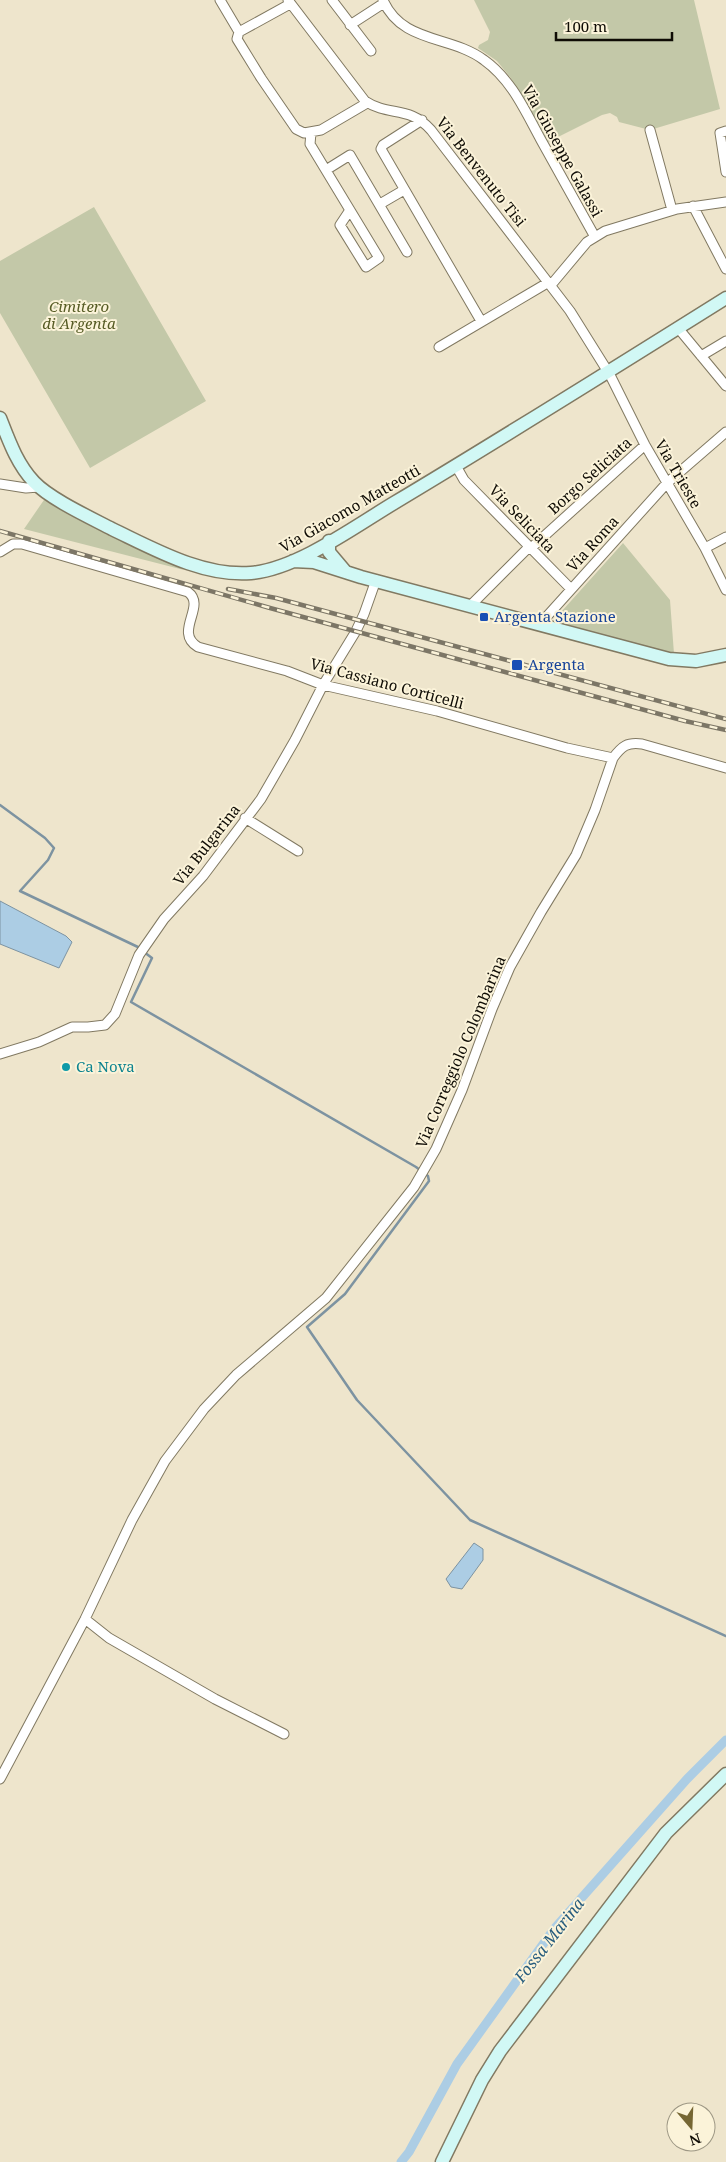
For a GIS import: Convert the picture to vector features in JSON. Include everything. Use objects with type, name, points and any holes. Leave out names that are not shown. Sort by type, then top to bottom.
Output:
[{"type":"street","points":[[220,0],[239,32]]},
{"type":"street","points":[[332,0],[371,52]]},
{"type":"street","points":[[350,24],[383,1]]},
{"type":"street","name":"Via Giuseppe Galassi","points":[[383,1],[394,19],[401,25],[418,34],[478,56],[503,77],[520,101],[594,237]]},
{"type":"street","points":[[289,2],[239,32],[237,39],[296,129],[304,134],[312,134],[367,103]]},
{"type":"street","name":"Via Benvenuto Tisi","points":[[289,2],[354,89],[367,103],[383,110],[406,113],[422,120],[444,145],[550,283],[608,372]]},
{"type":"street","points":[[422,120],[381,147],[382,153],[482,321]]},
{"type":"street","points":[[650,130],[672,210]]},
{"type":"street","points":[[723,132],[726,172]]},
{"type":"street","points":[[312,134],[310,144],[326,170],[379,258],[366,267],[340,225],[350,210]]},
{"type":"street","points":[[326,170],[350,155],[407,252]]},
{"type":"street","points":[[380,204],[404,190]]},
{"type":"street","points":[[439,347],[550,283],[594,237],[605,231],[672,210],[726,202]]},
{"type":"street","points":[[693,206],[726,269]]},
{"type":"street","name":"Via Giacomo Matteotti","points":[[0,418],[12,449],[25,471],[39,487],[99,522],[142,543],[211,570],[230,573],[252,573],[278,568],[329,541],[456,466],[726,298]]},
{"type":"street","points":[[678,328],[726,386]]},
{"type":"street","points":[[701,356],[726,341]]},
{"type":"street","name":"Via Trieste","points":[[608,372],[645,445],[705,548],[726,590]]},
{"type":"street","name":"Via Roma","points":[[540,624],[667,483],[726,432]]},
{"type":"street","name":"Borgo Seliciata","points":[[471,605],[530,548],[645,445]]},
{"type":"street","name":"Via Seliciata","points":[[456,466],[464,480],[571,589]]},
{"type":"street","points":[[0,484],[11,487],[39,487]]},
{"type":"street","points":[[705,548],[726,537]]},
{"type":"street","points":[[329,541],[329,552],[340,567],[361,577]]},
{"type":"street","name":"Via Cassiano Corticelli","points":[[0,551],[13,544],[22,544],[188,592],[192,595],[194,602],[188,632],[192,644],[198,647],[287,671],[323,685],[437,711],[567,748],[613,758]]},
{"type":"street","points":[[293,561],[314,562],[361,577],[679,661],[706,661],[726,654]]},
{"type":"street","name":"Via Bulgarina","points":[[0,1054],[39,1042],[72,1026],[88,1027],[105,1024],[115,1014],[142,950],[164,918],[203,876],[261,799],[364,614],[376,580]]},
{"type":"street","points":[[613,758],[624,745],[634,743],[659,748],[726,768]]},
{"type":"street","name":"Via Correggiolo Colombarina","points":[[0,1779],[85,1619],[132,1520],[165,1461],[204,1409],[236,1375],[326,1298],[423,1172],[436,1149],[462,1090],[510,967],[576,855],[595,810],[613,758]]},
{"type":"street","points":[[246,818],[298,850]]},
{"type":"street","points":[[85,1619],[109,1638],[215,1698],[284,1734]]},
{"type":"street","points":[[442,2162],[482,2080],[500,2051],[666,1833],[726,1774]]},
{"type":"green space","points":[[474,0],[694,0],[720,109],[650,130],[619,122],[617,117],[610,113],[602,115],[548,142],[510,77],[497,61],[478,48],[479,45],[488,40],[490,32]]},
{"type":"green space","name":"Cimitero di Argenta","points":[[94,207],[206,401],[90,468],[0,313],[0,261]]},
{"type":"green space","points":[[46,497],[184,570],[24,529]]},
{"type":"green space","points":[[623,543],[670,600],[674,654],[553,621]]},
{"type":"water","points":[[0,901],[66,936],[72,942],[59,968],[0,944]]},
{"type":"water","points":[[474,1543],[483,1549],[483,1560],[462,1589],[451,1587],[446,1579]]},
{"type":"waterway","points":[[0,805],[45,838],[54,848],[48,860],[20,891],[140,948]]},
{"type":"waterway","points":[[144,952],[152,958],[131,1002],[416,1167],[428,1176],[429,1181],[345,1294],[307,1327],[357,1400],[470,1520],[726,1636]]},
{"type":"waterway","name":"Fossa Marina","points":[[401,2162],[409,2152],[457,2064],[554,1929],[687,1779],[726,1740]]},
{"type":"railway","points":[[0,531],[270,608],[685,721],[726,730]]},
{"type":"railway","points":[[228,589],[276,598],[726,719]]},
{"type":"place","name":"Argenta Stazione","points":[[484,617]]},
{"type":"place","name":"Argenta","points":[[517,665]]},
{"type":"place","name":"Ca Nova","points":[[66,1067]]}]
